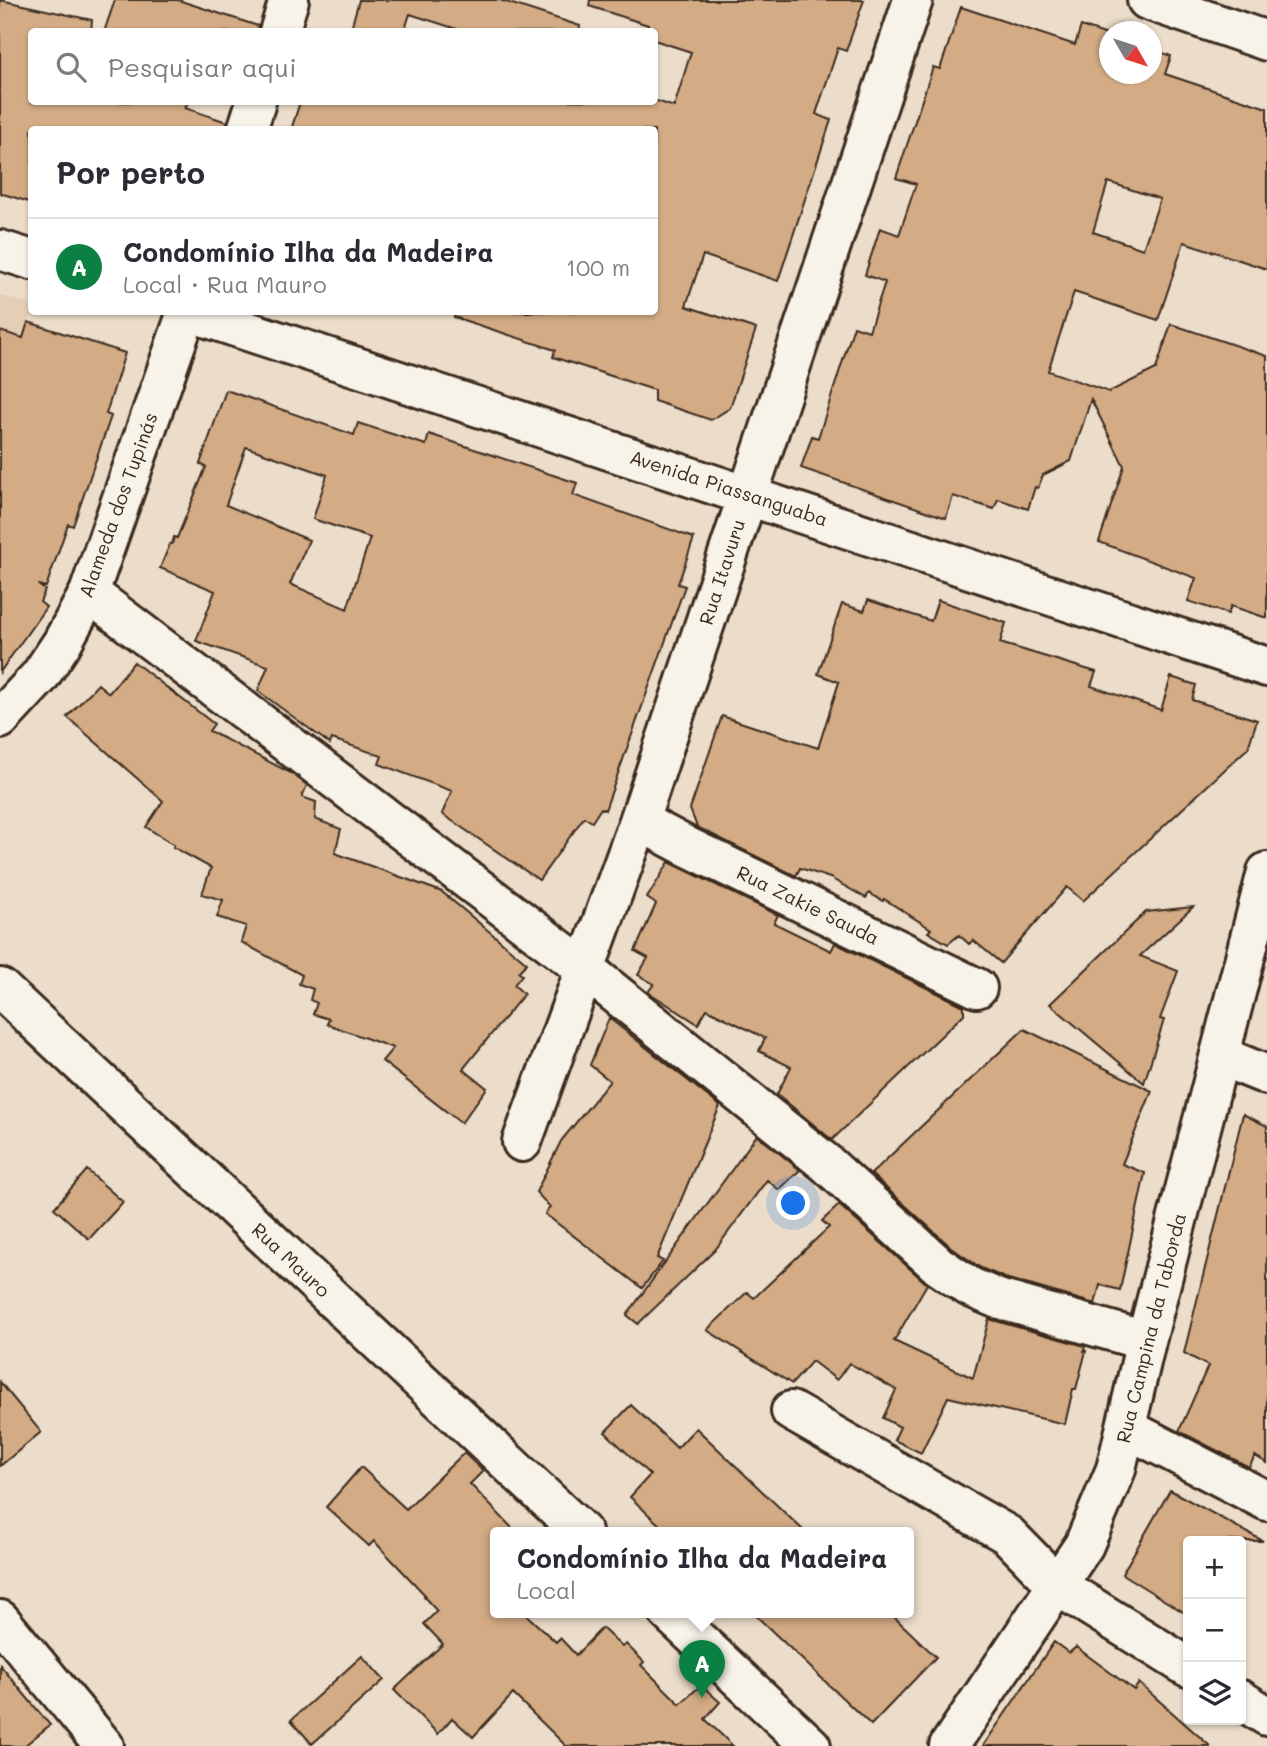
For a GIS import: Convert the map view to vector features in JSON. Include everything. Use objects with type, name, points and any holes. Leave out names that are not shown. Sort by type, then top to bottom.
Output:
[{"type":"street","points":[[280,28],[289,0]]},
{"type":"street","name":"Rua Itavuru","points":[[522,1142],[639,821],[913,0]]},
{"type":"street","points":[[1147,0],[1267,41]]},
{"type":"street","points":[[248,126],[255,105]]},
{"type":"street","points":[[0,250],[28,259]]},
{"type":"street","name":"Alameda dos Tupinás","points":[[0,719],[40,676],[62,643],[89,593],[187,315]]},
{"type":"street","name":"Avenida Piassanguaba","points":[[197,315],[1267,667]]},
{"type":"street","points":[[89,593],[585,969],[827,1164],[939,1266],[970,1287],[998,1299],[1146,1341]]},
{"type":"street","name":"Rua Zakie Sauda","points":[[639,821],[978,988]]},
{"type":"street","name":"Rua Campina da Taborda","points":[[949,1746],[1084,1545],[1116,1469],[1146,1341],[1267,872]]},
{"type":"street","name":"Rua Mauro","points":[[0,988],[577,1527]]},
{"type":"street","points":[[1220,1056],[1267,1075]]},
{"type":"street","points":[[791,1411],[1008,1535],[1058,1586],[1183,1664]]},
{"type":"street","points":[[1126,1428],[1267,1501]]},
{"type":"street","points":[[674,1618],[811,1746]]},
{"type":"street","points":[[0,1620],[104,1746]]},
{"type":"street","points":[[1246,1703],[1267,1716]]},
{"type":"shaded area","points":[[0,295],[28,304],[28,315],[31,315],[0,410]]},
{"type":"building","points":[[0,0],[92,20],[91,28],[28,28],[28,105],[186,105],[185,108],[227,122],[226,126],[28,126],[28,202],[0,193]]},
{"type":"building","points":[[115,0],[178,0],[258,26],[258,28],[105,28]]},
{"type":"building","points":[[359,0],[500,0],[580,26],[454,28],[410,14],[405,28],[351,28]]},
{"type":"building","points":[[590,0],[864,0],[846,51],[838,48],[816,114],[831,120],[778,281],[703,255],[686,306],[756,329],[730,408],[711,420],[654,401],[654,390],[553,357],[555,350],[454,317],[658,315],[658,126],[292,126],[299,105],[658,105],[658,101],[674,107],[691,52],[658,41],[658,28],[647,28],[648,25],[589,6]]},
{"type":"building","points":[[961,7],[1075,45],[1081,26],[1099,32],[1099,84],[1162,84],[1162,53],[1171,56],[1165,74],[1267,108],[1267,269],[1184,242],[1158,320],[1074,292],[1048,371],[1109,392],[1156,369],[1171,324],[1267,356],[1267,618],[1231,606],[1228,614],[1188,601],[1196,578],[1099,542],[1124,466],[1091,399],[1071,461],[1043,475],[1038,488],[1035,487],[1028,509],[998,499],[994,509],[953,496],[946,518],[801,468],[812,436],[818,438],[854,326],[869,331],[885,282],[865,275],[880,228],[899,235],[916,184],[896,178],[933,67],[940,69]],"holes":[[[1108,182],[1160,199],[1143,249],[1093,232]]]},
{"type":"building","points":[[28,322],[125,353],[106,414],[111,416],[73,526],[68,524],[46,587],[38,585],[45,590],[40,602],[46,607],[0,672],[0,331],[23,338]]},
{"type":"building","points":[[226,390],[354,435],[358,423],[426,445],[429,434],[577,483],[573,495],[694,538],[678,584],[685,586],[605,810],[601,808],[592,822],[584,817],[539,880],[442,814],[452,791],[379,764],[382,756],[332,739],[330,744],[258,691],[268,666],[196,641],[215,591],[160,568],[170,544],[174,537],[177,538],[206,467],[200,464]],"holes":[[[246,447],[327,475],[313,519],[370,538],[347,609],[290,584],[309,540],[226,505]]]},
{"type":"building","points":[[868,600],[931,621],[938,600],[1006,623],[1000,643],[1096,672],[1091,686],[1161,710],[1171,677],[1196,685],[1192,700],[1257,720],[1248,748],[1083,901],[1067,887],[1001,963],[973,940],[969,944],[959,935],[948,944],[928,932],[931,929],[884,899],[883,901],[869,893],[866,898],[830,878],[800,868],[796,876],[697,827],[690,809],[722,716],[818,748],[839,682],[818,674],[842,604],[864,611]]},
{"type":"building","points":[[134,662],[214,724],[209,731],[291,773],[307,785],[302,797],[316,802],[315,819],[341,829],[335,853],[442,892],[527,963],[518,972],[522,975],[514,985],[524,994],[463,1069],[487,1088],[461,1123],[382,1061],[393,1048],[327,1024],[329,1019],[313,1014],[317,1003],[310,1000],[313,989],[299,984],[302,975],[241,942],[246,926],[217,917],[223,900],[202,894],[211,868],[173,847],[174,845],[146,827],[163,801],[67,717],[98,684],[109,693]]},
{"type":"building","points":[[669,862],[778,915],[774,923],[831,951],[835,943],[964,1006],[964,1014],[832,1140],[777,1094],[791,1067],[759,1051],[765,1038],[707,1009],[698,1024],[648,992],[654,984],[638,975],[648,958],[635,951],[656,904],[647,898]]},
{"type":"building","points":[[1193,907],[1140,956],[1178,971],[1160,1019],[1164,1020],[1144,1083],[1050,1004],[1146,912]]},
{"type":"building","points":[[609,1018],[720,1106],[657,1258],[663,1261],[642,1288],[545,1214],[550,1207],[536,1192],[561,1141],[610,1081],[590,1065]]},
{"type":"building","points":[[1024,1029],[1152,1091],[1122,1164],[1145,1173],[1120,1290],[1100,1285],[1095,1304],[1005,1278],[981,1268],[953,1249],[871,1174]]},
{"type":"building","points":[[1243,1114],[1267,1126],[1267,1463],[1255,1456],[1249,1467],[1179,1431],[1208,1366],[1184,1353]]},
{"type":"building","points":[[757,1135],[800,1170],[779,1190],[767,1180],[715,1250],[638,1324],[627,1315]]},
{"type":"building","points":[[87,1170],[123,1202],[89,1239],[54,1208]]},
{"type":"building","points":[[839,1205],[927,1284],[894,1341],[973,1378],[989,1319],[1085,1346],[1086,1351],[1065,1424],[948,1397],[921,1453],[894,1440],[900,1427],[883,1418],[896,1390],[849,1363],[837,1380],[812,1361],[792,1384],[707,1330],[747,1292],[754,1298],[829,1227],[822,1221]]},
{"type":"building","points":[[0,1382],[41,1432],[0,1466]]},
{"type":"building","points":[[631,1405],[677,1448],[696,1428],[800,1527],[662,1527],[630,1497],[650,1475],[605,1432]]},
{"type":"building","points":[[464,1453],[483,1471],[470,1484],[511,1527],[490,1527],[490,1618],[530,1618],[556,1642],[560,1638],[576,1655],[602,1628],[622,1647],[626,1644],[644,1662],[641,1665],[680,1704],[701,1685],[720,1702],[705,1719],[733,1746],[566,1746],[513,1694],[473,1737],[452,1718],[438,1734],[394,1690],[443,1644],[424,1624],[437,1611],[374,1541],[369,1546],[326,1507],[361,1467],[406,1509]]},
{"type":"building","points":[[1170,1490],[1263,1541],[1246,1541],[1246,1536],[1183,1536],[1183,1612],[1122,1574]]},
{"type":"building","points":[[758,1618],[895,1618],[936,1657],[871,1725]]},
{"type":"building","points":[[1054,1642],[1069,1653],[1076,1647],[1134,1690],[1139,1683],[1183,1722],[1183,1725],[1210,1746],[983,1746]]},
{"type":"building","points":[[362,1656],[384,1680],[312,1744],[291,1720]]},
{"type":"building","points":[[0,1665],[50,1725],[24,1746],[0,1746]]},
{"type":"place","name":"Condomínio Ilha da Madeira","points":[[702,1698]]}]
